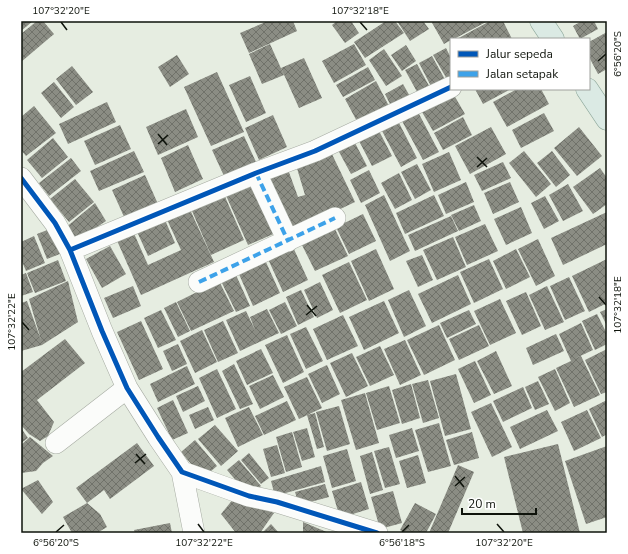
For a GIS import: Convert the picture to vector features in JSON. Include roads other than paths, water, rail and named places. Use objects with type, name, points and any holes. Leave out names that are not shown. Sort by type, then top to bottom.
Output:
[{"type":"main road","points":[[541,21],[552,38]]},
{"type":"main road","points":[[588,90],[607,119]]},
{"type":"street","points":[[70,250],[256,173],[314,151],[450,87]]},
{"type":"street","points":[[256,173],[288,241]]},
{"type":"street","points":[[21,178],[55,223],[70,250],[102,331],[128,388],[158,437],[182,472],[194,533]]},
{"type":"street","points":[[199,282],[335,218]]},
{"type":"street","points":[[56,443],[128,388]]},
{"type":"street","points":[[182,472],[249,496],[277,502],[375,533]]}]
